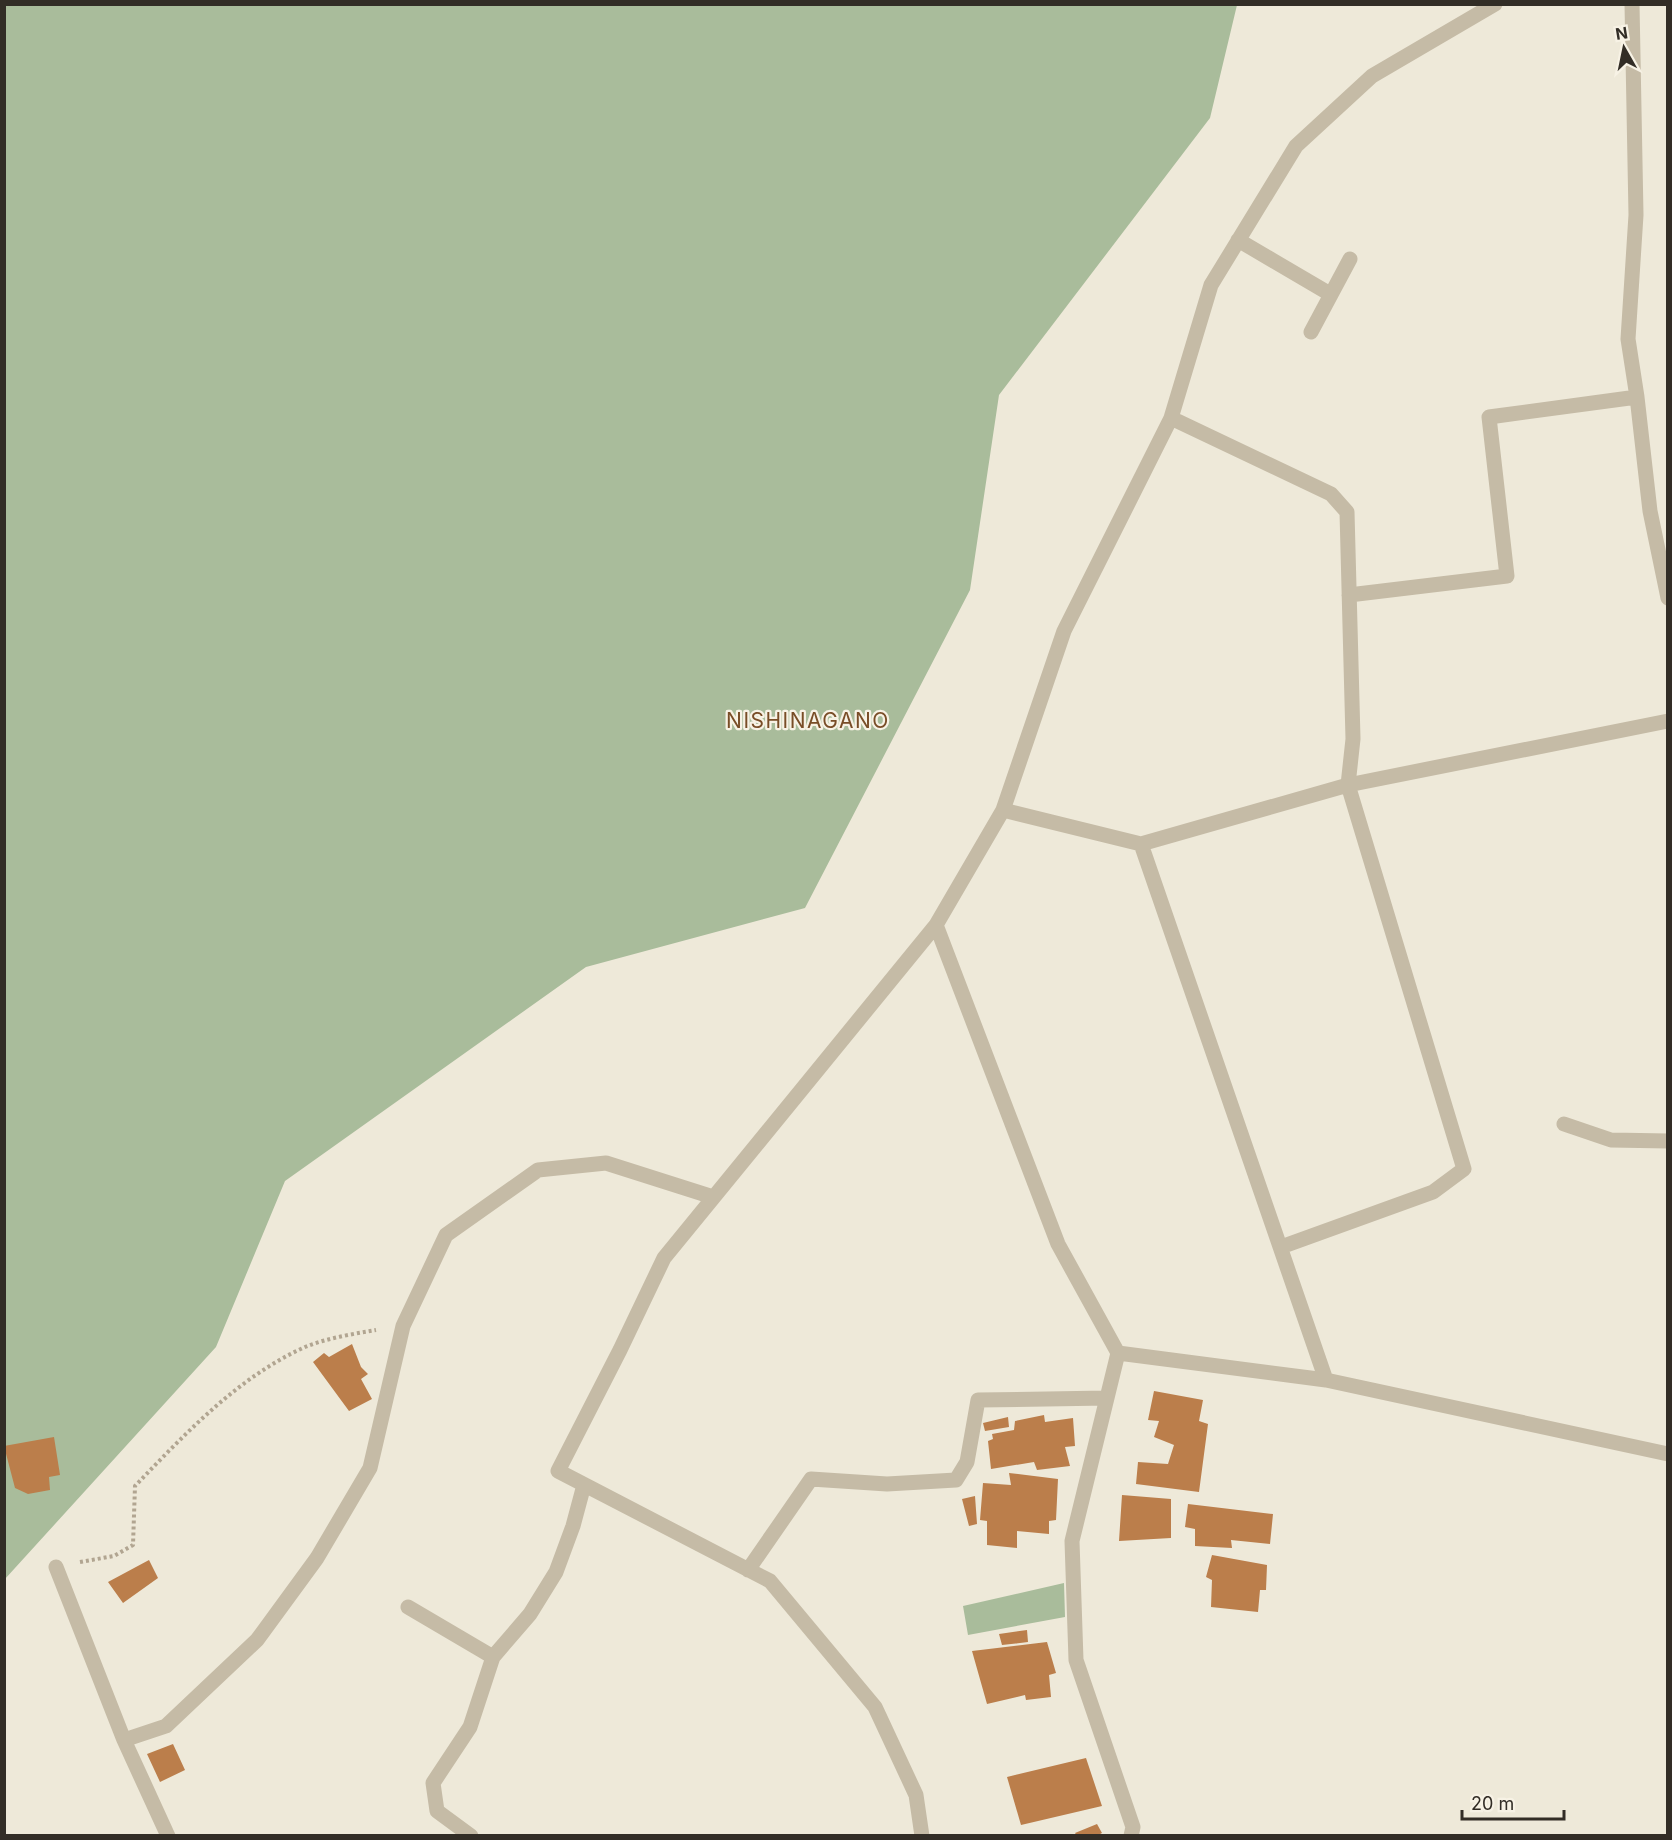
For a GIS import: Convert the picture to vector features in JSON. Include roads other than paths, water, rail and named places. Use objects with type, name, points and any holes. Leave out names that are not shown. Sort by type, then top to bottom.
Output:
[{"type":"street","points":[[921,1836],[916,1796],[875,1707],[770,1581],[558,1471],[664,1258],[936,925],[1003,810],[1064,631],[1171,418],[1210,285],[1296,146],[1372,76],[1495,4]]},
{"type":"street","points":[[1632,4],[1636,214],[1628,339],[1650,511],[1668,598]]},
{"type":"street","points":[[1238,240],[1330,294]]},
{"type":"street","points":[[1311,332],[1350,259]]},
{"type":"street","points":[[1349,595],[1507,576],[1489,417],[1637,397]]},
{"type":"street","points":[[1171,418],[1331,494],[1347,512],[1353,739],[1348,785],[1464,1169],[1433,1192],[1281,1247]]},
{"type":"street","points":[[1003,810],[1141,844],[1348,785],[1668,721]]},
{"type":"street","points":[[1141,844],[1326,1380]]},
{"type":"street","points":[[936,925],[1059,1244],[1118,1353],[1072,1541],[1076,1660],[1133,1827],[1131,1836]]},
{"type":"street","points":[[1564,1124],[1611,1140],[1668,1141]]},
{"type":"street","points":[[124,1740],[166,1726],[241,1656],[257,1640],[317,1558],[370,1468],[403,1326],[446,1235],[538,1170],[606,1163],[713,1197]]},
{"type":"street","points":[[1118,1353],[1326,1380],[1668,1454]]},
{"type":"street","points":[[748,1570],[811,1479],[886,1484],[956,1480],[967,1462],[978,1400],[1107,1398]]},
{"type":"street","points":[[471,1836],[437,1811],[433,1783],[470,1727],[493,1657],[531,1614],[556,1572],[573,1526],[584,1485]]},
{"type":"street","points":[[56,1567],[124,1740],[168,1836]]},
{"type":"street","points":[[408,1607],[493,1657]]},
{"type":"district","name":"NISHINAGANO","points":[[808,720]]}]
